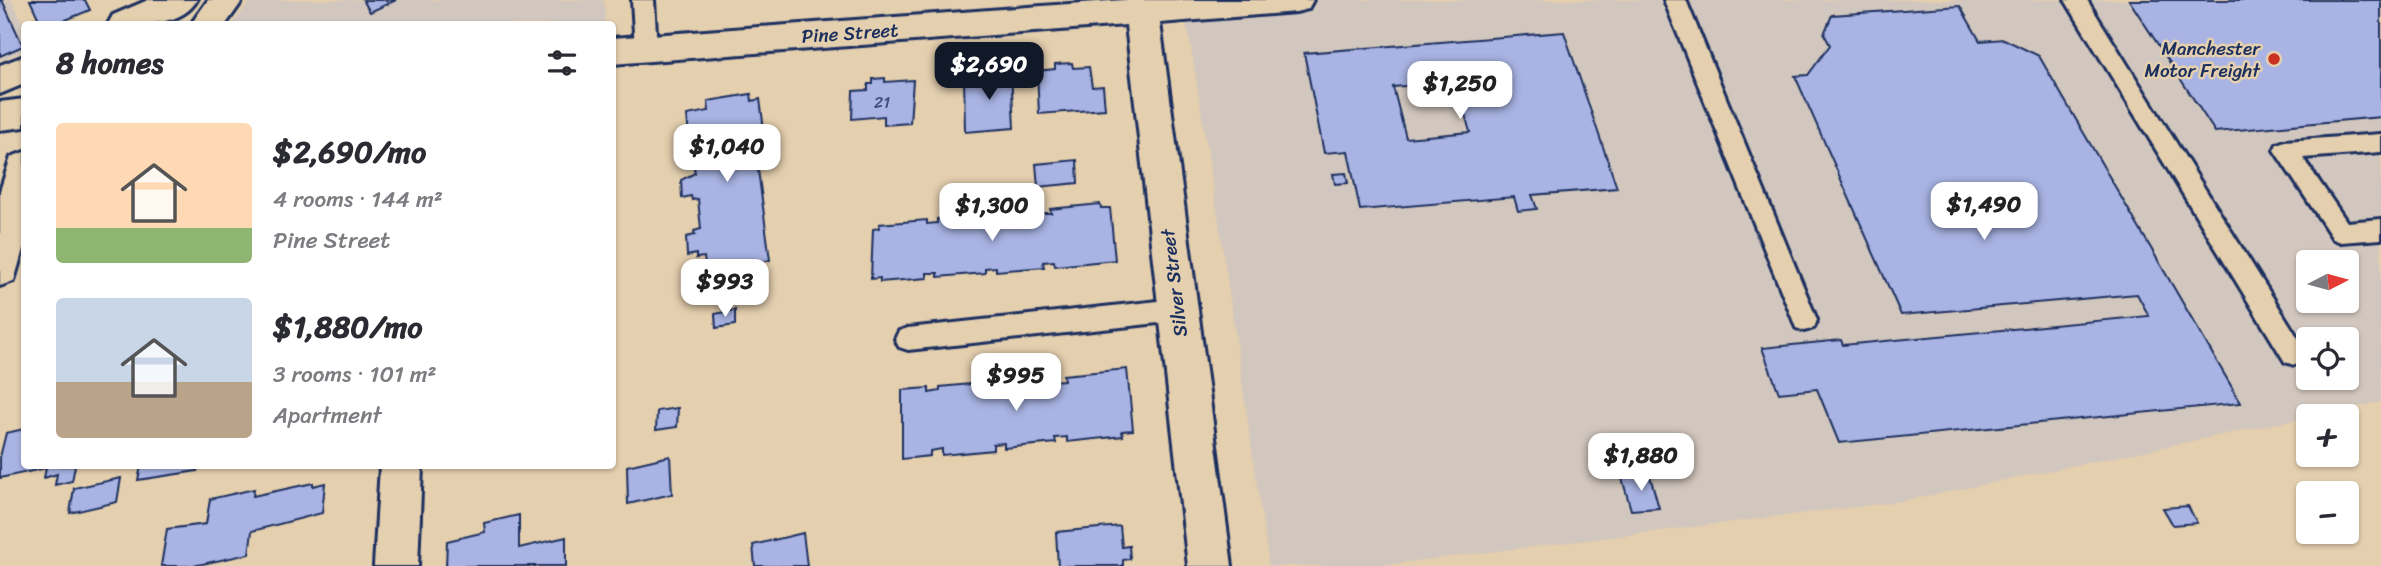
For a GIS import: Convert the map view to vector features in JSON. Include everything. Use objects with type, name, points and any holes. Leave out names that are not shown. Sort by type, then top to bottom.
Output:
[{"type":"street","points":[[132,21],[180,0]]},
{"type":"street","points":[[210,21],[226,0]]},
{"type":"street","name":"Pine Street","points":[[616,51],[1141,6],[1296,0]]},
{"type":"street","name":"Silver Street","points":[[1141,6],[1210,566]]},
{"type":"street","points":[[0,81],[21,70]]},
{"type":"street","points":[[0,116],[21,113]]},
{"type":"street","points":[[0,270],[21,180]]},
{"type":"street","points":[[396,566],[401,469]]},
{"type":"lane","points":[[643,0],[646,49]]},
{"type":"lane","points":[[1675,0],[1804,320]]},
{"type":"lane","points":[[2076,0],[2294,354]]},
{"type":"lane","points":[[2381,143],[2285,150],[2341,232],[2381,229]]},
{"type":"lane","points":[[908,339],[1177,310]]},
{"type":"shaded area","points":[[0,0],[12,0],[22,21],[21,51],[0,61]]},
{"type":"shaded area","points":[[251,0],[604,0],[605,21],[234,21]]},
{"type":"shaded area","points":[[1180,0],[2381,0],[2381,402],[2359,407],[2359,404],[2296,404],[2296,420],[1903,501],[1376,566],[1269,566],[1190,41]]},
{"type":"building","points":[[0,0],[2,0],[21,47],[0,56]]},
{"type":"building","points":[[30,0],[85,0],[90,10],[63,21],[40,21]]},
{"type":"building","points":[[363,0],[396,0],[370,12]]},
{"type":"building","name":"Manchester Motor Freight","points":[[2129,0],[2381,0],[2381,117],[2215,132]]},
{"type":"building","points":[[1960,6],[1980,41],[2004,39],[2039,56],[2241,403],[1839,443],[1817,389],[1779,393],[1762,348],[1841,340],[1843,345],[2149,316],[2137,294],[1901,315],[1795,76],[1808,75],[1830,45],[1824,34],[1832,15]]},
{"type":"building","points":[[1564,32],[1617,188],[1532,195],[1537,209],[1518,211],[1514,197],[1360,210],[1348,151],[1324,153],[1304,53]],"holes":[[[1456,82],[1470,132],[1406,138],[1393,87]]]},
{"type":"building","points":[[1072,63],[1073,68],[1089,67],[1092,87],[1103,86],[1105,109],[1039,114],[1037,71],[1055,69],[1055,64]]},
{"type":"building","points":[[1011,72],[1014,128],[965,132],[964,76]]},
{"type":"building","points":[[885,78],[885,82],[913,80],[910,123],[884,125],[884,116],[852,119],[853,91],[868,90],[868,84],[873,84],[873,79]]},
{"type":"building","points":[[751,94],[752,101],[760,99],[766,145],[755,147],[770,260],[706,274],[704,257],[696,258],[696,254],[687,256],[686,237],[695,235],[694,231],[701,229],[698,199],[692,200],[691,196],[682,198],[681,180],[695,173],[690,145],[684,146],[683,138],[689,137],[687,115],[709,111],[708,101]]},
{"type":"building","points":[[1077,160],[1078,183],[1038,187],[1036,164]]},
{"type":"building","points":[[1346,173],[1348,183],[1335,184],[1333,174]]},
{"type":"building","points":[[1100,204],[1101,208],[1110,208],[1115,260],[1055,266],[1054,261],[1043,262],[1044,267],[996,271],[996,267],[985,268],[985,273],[938,277],[938,273],[927,273],[927,278],[880,282],[880,278],[871,279],[873,229],[879,228],[879,224],[927,220],[927,224],[937,223],[937,219],[984,214],[984,219],[994,218],[994,214],[1040,209],[1041,213],[1051,213],[1050,209]]},
{"type":"building","points":[[735,310],[735,325],[716,328],[715,314]]},
{"type":"building","points":[[1127,369],[1133,430],[1122,431],[1123,436],[1067,442],[1067,437],[1055,438],[1056,443],[1004,448],[1004,443],[993,444],[993,450],[942,455],[942,449],[930,451],[930,456],[902,459],[902,390],[929,388],[929,393],[940,391],[940,387],[991,382],[991,387],[1002,386],[1002,381],[1051,376],[1051,381],[1064,380],[1063,375]]},
{"type":"building","points":[[678,408],[677,427],[656,430],[657,411]]},
{"type":"building","points":[[21,430],[21,469],[41,469],[0,478],[0,457],[6,433]]},
{"type":"building","points":[[670,456],[672,494],[628,504],[627,466]]},
{"type":"building","points":[[46,469],[74,469],[72,481],[55,485],[57,474],[44,478]]},
{"type":"building","points":[[140,469],[198,469],[197,471],[138,480]]},
{"type":"building","points":[[1650,476],[1659,508],[1631,510],[1622,478]]},
{"type":"building","points":[[121,478],[117,502],[70,513],[74,488]]},
{"type":"building","points":[[313,483],[313,486],[325,483],[322,513],[252,531],[249,554],[193,566],[161,566],[167,529],[206,524],[210,499],[254,489],[253,496]]},
{"type":"building","points":[[2188,506],[2197,523],[2173,525],[2163,508]]},
{"type":"building","points":[[519,515],[519,548],[566,537],[566,566],[446,566],[447,541],[485,532],[484,523]]},
{"type":"building","points":[[1120,526],[1122,547],[1129,546],[1130,559],[1123,560],[1123,566],[1058,566],[1056,532]]},
{"type":"building","points":[[803,533],[807,566],[755,566],[753,545]]},
{"type":"place","name":"Manchester Motor Freight","points":[[2274,59]]}]
